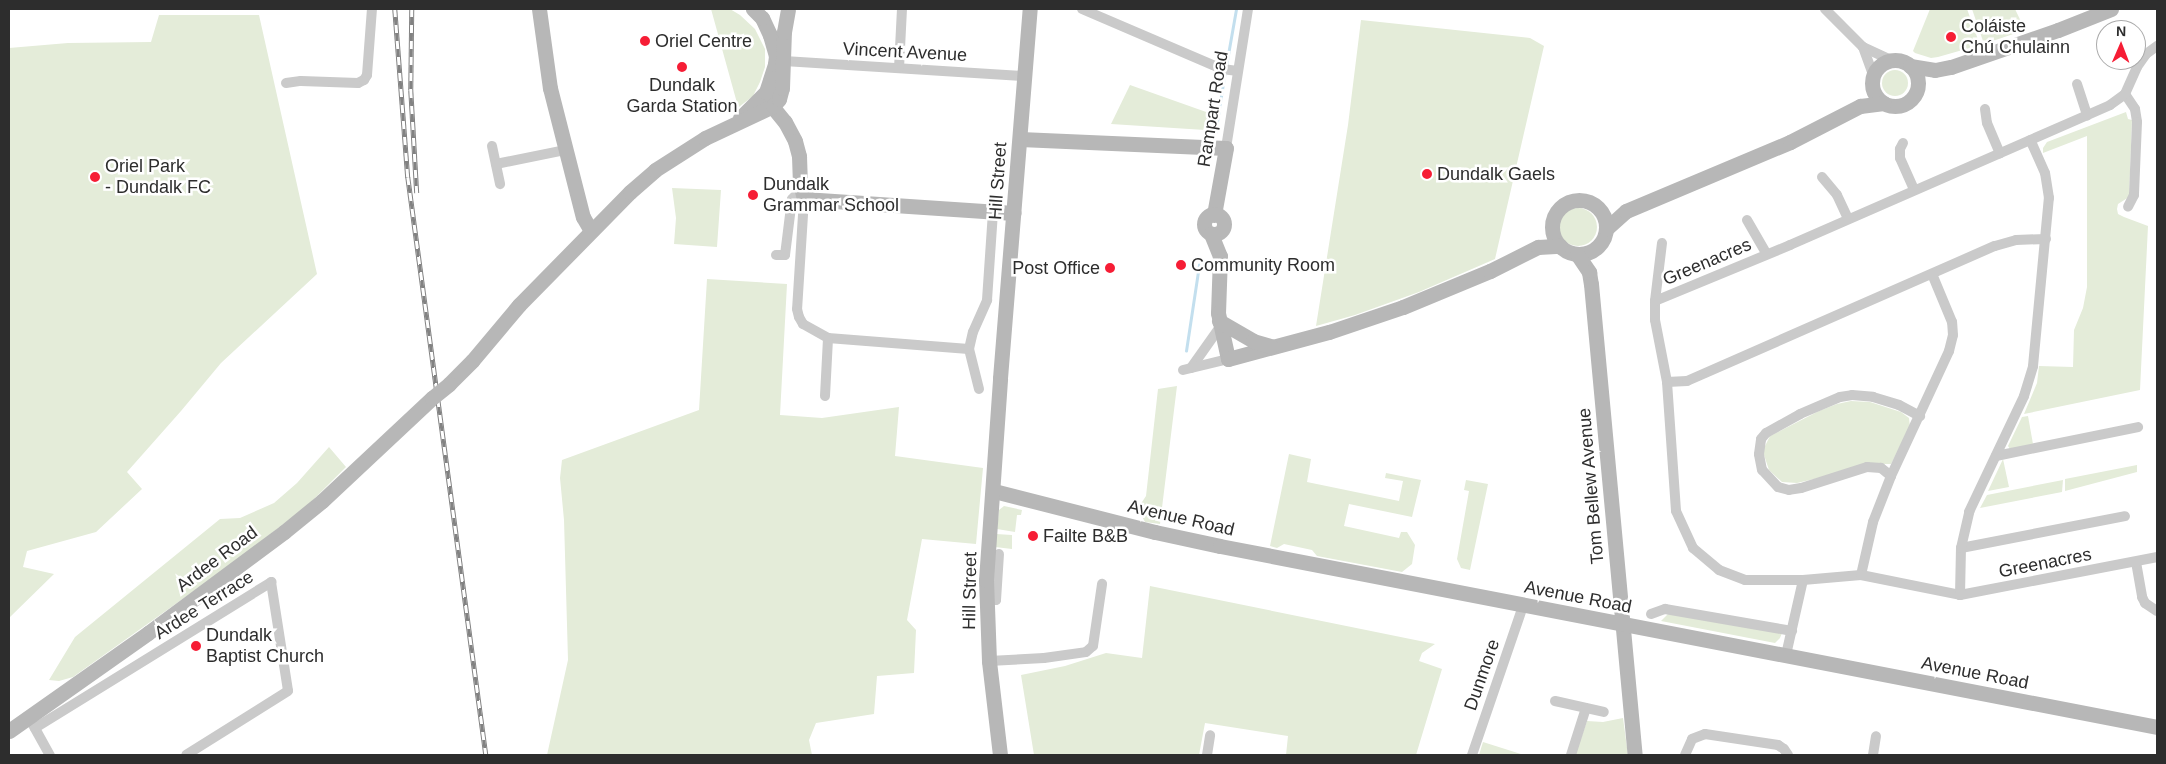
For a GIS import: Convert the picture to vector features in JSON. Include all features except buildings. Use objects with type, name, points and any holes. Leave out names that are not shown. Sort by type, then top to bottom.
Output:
[{"type":"street","points":[[286,83],[301,81],[358,83],[364,80],[367,75],[372,9]]},
{"type":"street","points":[[539,9],[546,71],[583,218],[591,231]]},
{"type":"street","points":[[758,13],[778,18],[788,9]]},
{"type":"street","points":[[735,122],[753,117],[773,106],[779,100],[782,88],[784,32],[788,9]]},
{"type":"street","points":[[899,68],[902,9]]},
{"type":"street","name":"Hill Street","points":[[1000,755],[989,661],[986,600],[1000,378],[1030,9]]},
{"type":"street","points":[[1082,9],[1230,70]]},
{"type":"street","name":"Rampart Road","points":[[1217,329],[1220,256],[1217,231],[1205,228],[1205,222],[1208,217],[1214,215],[1226,148],[1230,70],[1248,9]]},
{"type":"street","points":[[1825,9],[1863,47],[1891,60],[1903,62],[1910,66],[1935,70]]},
{"type":"street","points":[[1606,229],[1626,211],[1790,142],[1860,106],[1884,103],[1897,106],[1906,103],[1912,98],[1918,86],[1935,70],[2034,39],[2111,9]]},
{"type":"street","points":[[735,122],[766,92],[772,78],[776,56],[770,34],[758,13]]},
{"type":"street","points":[[2128,207],[2134,196],[2137,122],[2135,109],[2125,94],[2137,67],[2146,54],[2157,46]]},
{"type":"street","points":[[1863,47],[1876,97],[1884,103]]},
{"type":"street","points":[[1860,106],[1882,64],[1891,60]]},
{"type":"street","name":"Vincent Avenue","points":[[784,61],[1024,76]]},
{"type":"street","points":[[1910,66],[1917,77],[1918,86]]},
{"type":"street","points":[[2077,84],[2087,115]]},
{"type":"street","points":[[766,92],[767,100],[785,122],[795,141],[799,156],[803,194],[799,317],[803,324],[828,338],[969,349]]},
{"type":"street","name":"Greenacres","points":[[2125,94],[2110,105],[1655,301],[1655,320],[1667,382],[1676,511],[1683,530],[1693,548],[1705,560],[1731,576],[1745,580],[1803,580],[1861,575],[1960,595],[2157,558]]},
{"type":"street","points":[[1985,110],[1987,123],[2000,153]]},
{"type":"street","name":"Ardee Road","points":[[9,731],[32,723],[72,688],[284,532],[322,501],[472,362],[519,305],[630,192],[665,162],[735,122]]},
{"type":"street","points":[[1020,139],[1226,148]]},
{"type":"street","points":[[1960,595],[1961,548],[1969,512],[2024,396],[2033,366],[2046,238],[2048,185],[2030,140]]},
{"type":"street","points":[[1903,143],[1900,149],[1900,158],[1914,190]]},
{"type":"street","points":[[492,146],[500,184]]},
{"type":"street","points":[[496,164],[565,150]]},
{"type":"street","points":[[1822,177],[1837,195],[1848,218]]},
{"type":"street","points":[[776,255],[785,255],[792,199],[803,194],[1014,213]]},
{"type":"street","points":[[1217,329],[1187,369],[1329,332],[1404,307],[1490,271],[1538,247],[1560,246],[1577,254],[1596,248],[1603,240],[1606,220],[1601,210],[1590,202],[1571,201],[1555,213],[1552,229],[1538,247]]},
{"type":"street","points":[[1601,210],[1626,211]]},
{"type":"street","points":[[979,388],[969,349],[973,332],[988,300],[994,212]]},
{"type":"street","points":[[1747,220],[1767,254]]},
{"type":"street","points":[[1552,229],[1560,246]]},
{"type":"street","points":[[1667,382],[1688,381],[1982,252],[2016,240],[2046,238]]},
{"type":"street","points":[[1655,301],[1662,244]]},
{"type":"street","name":"Tom Bellew Avenue","points":[[1596,248],[1589,272],[1635,755]]},
{"type":"street","name":"Tom Bellew Avenue","points":[[1577,254],[1589,272]]},
{"type":"street","points":[[1861,575],[1872,522],[1891,476],[1950,351],[1953,335],[1948,309],[1932,274]]},
{"type":"street","points":[[1217,329],[1272,347]]},
{"type":"street","points":[[1217,329],[1221,360]]},
{"type":"street","points":[[825,396],[828,338]]},
{"type":"street","points":[[1891,476],[1880,468],[1867,467],[1801,488],[1789,490],[1778,487],[1762,470],[1759,454],[1761,439],[1766,433],[1800,414],[1846,396],[1874,397],[1899,405],[1920,416]]},
{"type":"street","points":[[1996,456],[2138,427]]},
{"type":"street","points":[[995,466],[1006,486],[1019,497]]},
{"type":"street","name":"Avenue Road","points":[[994,491],[1155,532],[1524,606],[2157,727]]},
{"type":"street","points":[[1961,548],[2125,516]]},
{"type":"street","points":[[986,600],[996,600],[998,554]]},
{"type":"street","points":[[2136,562],[2142,597],[2157,611]]},
{"type":"street","points":[[1786,655],[1803,580]]},
{"type":"street","name":"Ardee Terrace","points":[[32,723],[82,698],[271,582],[288,690],[186,755]]},
{"type":"street","points":[[989,661],[1044,658],[1086,652],[1093,646],[1102,584]]},
{"type":"street","name":"Dunmore","points":[[1472,755],[1524,606]]},
{"type":"street","points":[[1651,614],[1665,609],[1792,631]]},
{"type":"street","points":[[72,688],[82,698]]},
{"type":"street","points":[[1555,701],[1604,712]]},
{"type":"street","points":[[1571,755],[1586,708]]},
{"type":"street","points":[[32,723],[50,755]]},
{"type":"street","points":[[1685,755],[1692,739],[1705,734],[1778,745],[1788,755]]},
{"type":"street","points":[[1207,755],[1210,735]]},
{"type":"street","points":[[1873,755],[1876,736]]},
{"type":"green space","points":[[711,9],[730,9],[740,15],[755,29],[765,49],[765,67],[760,82],[753,96],[735,110],[737,103]]},
{"type":"green space","points":[[1930,9],[1967,9],[1980,45],[1931,58],[1915,53],[1913,51]]},
{"type":"green space","points":[[1972,9],[2015,9],[2025,30],[1984,44]]},
{"type":"green space","points":[[159,15],[259,15],[317,274],[221,363],[127,472],[142,489],[96,532],[27,551],[23,567],[54,574],[9,618],[9,48],[68,43],[151,42]]},
{"type":"green space","name":"Dundalk Gaels","points":[[1361,20],[1530,38],[1544,46],[1495,259],[1419,292],[1355,315],[1316,326],[1348,125]]},
{"type":"green space","points":[[1895,70],[1905,73],[1908,83],[1905,93],[1895,96],[1885,93],[1882,83],[1885,73]]},
{"type":"green space","points":[[1130,85],[1209,113],[1205,130],[1111,124]]},
{"type":"green space","points":[[2126,112],[2128,119],[2132,120],[2129,197],[2118,204],[2117,209],[2118,214],[2148,226],[2140,390],[2024,414],[2037,383],[2039,366],[2073,367],[2074,330],[2083,308],[2087,287],[2087,136],[2043,153],[2043,148],[2047,142]]},
{"type":"green space","points":[[672,188],[721,190],[717,247],[674,244],[676,218]]},
{"type":"green space","points":[[1578,208],[1592,213],[1597,227],[1592,241],[1578,246],[1564,241],[1559,227],[1564,213]]},
{"type":"green space","points":[[707,279],[787,284],[780,415],[822,418],[899,407],[895,456],[983,468],[976,544],[922,539],[907,620],[916,630],[914,673],[877,676],[874,714],[816,723],[809,740],[812,755],[547,755],[568,660],[564,520],[560,478],[562,460],[699,410]]},
{"type":"green space","points":[[1177,386],[1160,524],[1145,522],[1140,513],[1140,505],[1146,496],[1158,389]]},
{"type":"green space","points":[[1851,401],[1870,402],[1901,412],[1909,418],[1910,427],[1891,464],[1878,464],[1797,483],[1782,482],[1769,470],[1764,455],[1764,448],[1770,436],[1819,411]]},
{"type":"green space","points":[[2028,416],[2033,444],[2010,449],[2008,446],[2022,417]]},
{"type":"green space","points":[[329,447],[346,467],[306,507],[219,573],[73,677],[59,681],[49,680],[75,637],[220,519],[240,518],[274,503],[297,483]]},
{"type":"green space","points":[[1289,454],[1311,459],[1307,482],[1399,501],[1403,481],[1385,478],[1386,473],[1421,480],[1412,517],[1349,504],[1344,526],[1399,538],[1401,532],[1407,532],[1415,545],[1412,564],[1402,572],[1317,556],[1312,550],[1284,544],[1277,548],[1270,546]]},
{"type":"green space","points":[[2003,459],[2009,487],[1988,491]]},
{"type":"green space","points":[[2137,465],[2137,472],[2065,491],[2065,479]]},
{"type":"green space","points":[[1466,480],[1488,484],[1470,570],[1461,568],[1457,559],[1469,491],[1464,490]]},
{"type":"green space","points":[[2063,480],[2062,492],[1980,508],[1987,495]]},
{"type":"green space","points":[[1004,506],[1022,510],[1021,515],[1017,515],[1015,532],[997,529],[999,510]]},
{"type":"green space","points":[[996,534],[1012,535],[1012,549],[995,547]]},
{"type":"green space","points":[[1150,586],[1435,644],[1422,653],[1419,661],[1442,669],[1416,755],[1286,755],[1288,736],[1205,723],[1199,755],[1034,755],[1021,675],[1065,666],[1106,653],[1142,658]]},
{"type":"green space","points":[[1670,612],[1782,633],[1775,643],[1661,621]]},
{"type":"green space","points":[[1623,718],[1628,755],[1575,755],[1587,721],[1603,722]]},
{"type":"green space","points":[[1483,742],[1524,755],[1479,755]]},
{"type":"waterway","points":[[1226,66],[1236,9]]},
{"type":"waterway","points":[[1215,134],[1225,71]]},
{"type":"waterway","points":[[1186,351],[1199,265]]},
{"type":"railway","points":[[395,9],[408,177],[486,755]]},
{"type":"railway","points":[[412,9],[411,90],[417,193]]},
{"type":"place","name":"Coláiste Chú Chulainn","points":[[1951,37]]},
{"type":"place","name":"Oriel Centre","points":[[645,41]]},
{"type":"place","name":"Dundalk Garda Station","points":[[682,67]]},
{"type":"place","name":"Dundalk Gaels","points":[[1427,174]]},
{"type":"place","name":"Oriel Park - Dundalk FC","points":[[95,177]]},
{"type":"place","name":"Dundalk Grammar School","points":[[753,195]]},
{"type":"place","name":"Community Room","points":[[1181,265]]},
{"type":"place","name":"Post Office","points":[[1110,268]]},
{"type":"place","name":"Failte B&B","points":[[1033,536]]},
{"type":"place","name":"Dundalk Baptist Church","points":[[196,646]]}]
